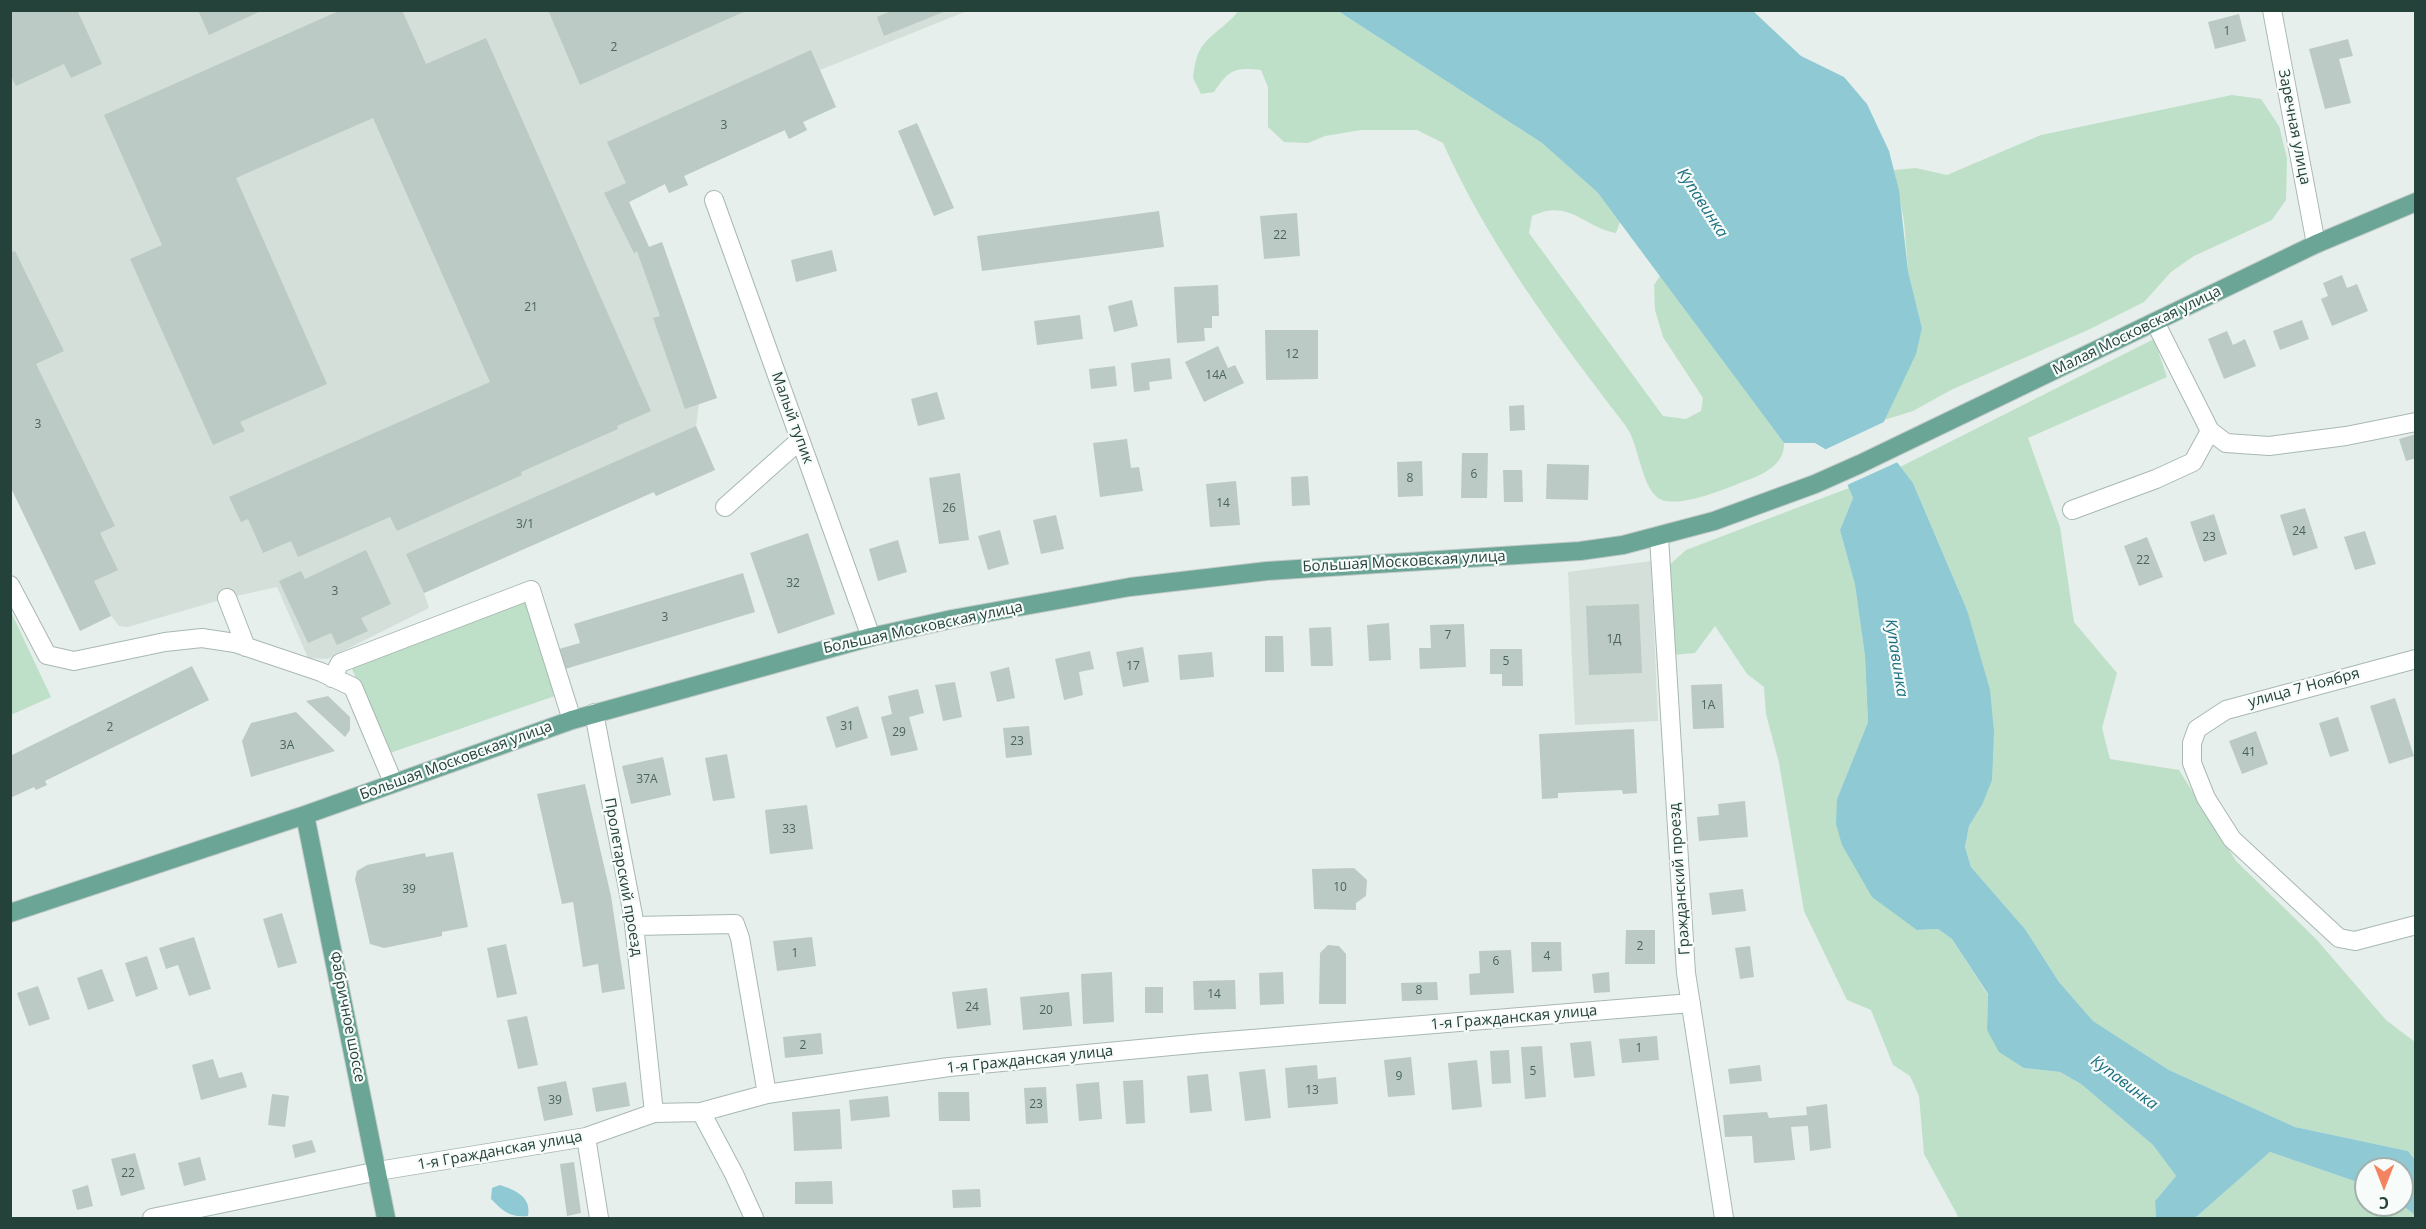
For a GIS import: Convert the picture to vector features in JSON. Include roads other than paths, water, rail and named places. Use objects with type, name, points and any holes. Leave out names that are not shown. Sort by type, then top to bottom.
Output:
[{"type":"main road","name":"Малая Московская улица","points":[[1860,464],[2316,244],[2415,202]]},
{"type":"main road","name":"Большая Московская улица","points":[[10,913],[305,815],[572,720],[871,637],[952,619],[1131,587],[1267,571],[1580,551],[1659,537],[1714,521],[1815,484],[1860,464]]},
{"type":"main road","name":"Фабричное шоссе","points":[[305,815],[386,1218]]},
{"type":"street","name":"Заречная улица","points":[[2272,10],[2316,244]]},
{"type":"street","name":"Малый тупик","points":[[714,200],[871,637]]},
{"type":"street","points":[[2155,322],[2210,431],[2226,443],[2269,446],[2346,436],[2415,422]]},
{"type":"street","points":[[2072,510],[2156,479],[2193,462],[2210,431]]},
{"type":"street","points":[[725,507],[800,440]]},
{"type":"street","name":"Гражданский проезд","points":[[1659,537],[1686,973],[1724,1218]]},
{"type":"street","points":[[10,585],[47,655],[74,661],[165,642],[202,638],[246,647],[352,687],[393,783]]},
{"type":"street","points":[[332,678],[340,663],[531,590],[572,720]]},
{"type":"street","points":[[228,598],[246,647]]},
{"type":"street","name":"улица 7 Ноября","points":[[2415,658],[2226,710],[2198,729],[2192,743],[2192,763],[2206,798],[2232,839],[2339,938],[2355,941],[2415,925]]},
{"type":"street","name":"Пролетарский проезд","points":[[594,713],[634,927],[654,1113]]},
{"type":"street","points":[[634,927],[735,924],[740,938],[767,1094]]},
{"type":"street","name":"1-я Гражданская улица","points":[[152,1218],[378,1171],[586,1137],[654,1113],[701,1112],[767,1094],[950,1067],[1203,1043],[1691,1003]]},
{"type":"street","points":[[701,1112],[754,1218]]},
{"type":"street","points":[[586,1137],[599,1218]]},
{"type":"water","name":"Купавинка","points":[[1338,11],[1753,11],[1801,56],[1844,77],[1867,104],[1889,151],[1899,190],[1908,271],[1922,328],[1916,354],[1880,430],[1880,440],[1913,483],[1967,610],[1990,690],[1994,732],[1992,780],[1982,805],[1969,826],[1965,847],[1971,867],[2025,929],[2059,982],[2093,1021],[2169,1070],[2295,1127],[2408,1151],[2413,1157],[2354,1157],[2354,1181],[2270,1152],[2195,1218],[2156,1218],[2155,1201],[2176,1176],[2153,1145],[2081,1084],[2060,1072],[2024,1068],[1999,1052],[1987,1030],[1988,994],[1952,939],[1938,929],[1917,930],[1872,897],[1842,845],[1836,824],[1837,799],[1868,722],[1865,656],[1855,585],[1840,530],[1853,498],[1835,455],[1815,443],[1784,443],[1598,193],[1542,143]]},
{"type":"water","points":[[2414,1159],[2415,1160],[2414,1214]]},
{"type":"water","points":[[500,1185],[517,1192],[525,1199],[529,1209],[528,1216],[507,1213],[491,1199],[492,1188]]}]
